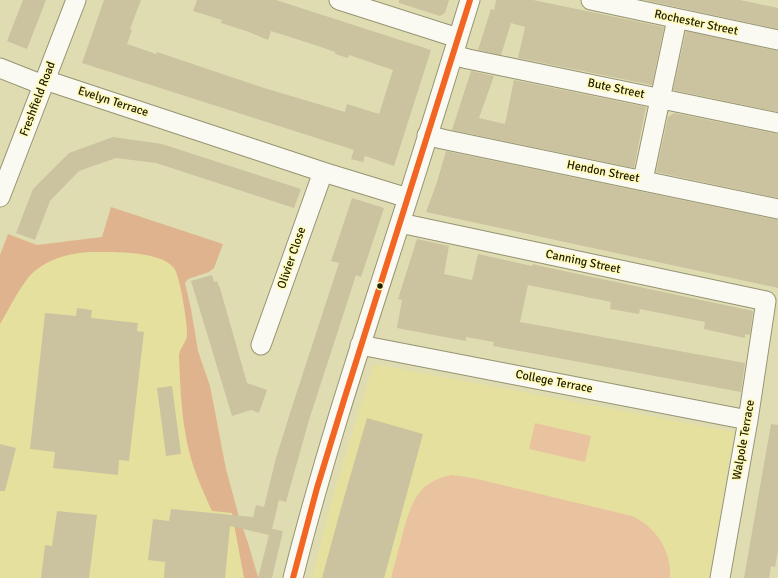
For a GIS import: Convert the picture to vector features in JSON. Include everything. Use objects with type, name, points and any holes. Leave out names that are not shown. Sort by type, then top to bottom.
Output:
[{"type":"street","name":"Freshfield Road","points":[[0,197],[76,0]]},
{"type":"street","name":"Bute Street","points":[[339,0],[456,47],[468,59],[778,123]]},
{"type":"street","points":[[292,578],[306,522],[360,345],[470,0]]},
{"type":"street","name":"Rochester Street","points":[[592,0],[778,40]]},
{"type":"street","points":[[643,180],[677,19]]},
{"type":"street","name":"Evelyn Terrace","points":[[0,68],[408,198]]},
{"type":"street","name":"Hendon Street","points":[[427,135],[778,209]]},
{"type":"street","name":"Olivier Close","points":[[262,345],[323,172]]},
{"type":"street","name":"Canning Street","points":[[400,223],[766,301]]},
{"type":"street","name":"Walpole Terrace","points":[[720,578],[748,420],[766,301]]},
{"type":"street","name":"College Terrace","points":[[360,345],[748,420]]},
{"type":"shaded area","points":[[111,207],[223,244],[214,268],[209,272],[188,279],[185,283],[198,351],[210,386],[226,469],[239,517],[258,577],[260,578],[244,578],[232,513],[212,511],[199,482],[189,452],[183,413],[179,356],[187,336],[187,331],[181,290],[174,268],[160,259],[140,254],[90,252],[61,257],[42,265],[28,278],[0,324],[0,255],[8,234],[37,245],[102,237]]},
{"type":"shaded area","points":[[8,234],[37,245],[71,241],[166,254],[180,274],[198,351],[210,386],[226,469],[232,492],[246,578],[0,578],[0,255]]},
{"type":"shaded area","points":[[375,365],[734,432],[709,578],[312,578],[332,499],[372,369]]},
{"type":"shaded area","points":[[535,423],[591,436],[585,462],[529,449]]},
{"type":"shaded area","points":[[452,475],[473,478],[632,516],[641,521],[655,533],[661,541],[668,558],[670,578],[391,578],[406,522],[413,503],[424,488],[431,482]]},
{"type":"building","points":[[23,0],[46,0],[27,49],[7,41]]},
{"type":"building","points":[[104,0],[141,0],[130,29],[132,30],[127,44],[156,54],[157,52],[264,88],[345,112],[347,104],[379,114],[393,70],[349,55],[348,58],[335,54],[335,52],[271,31],[268,40],[221,23],[222,20],[193,11],[197,0],[276,0],[431,50],[394,166],[365,156],[363,162],[351,159],[354,150],[82,63]]},
{"type":"building","points":[[399,0],[449,0],[445,13],[440,16],[399,3]]},
{"type":"building","points":[[496,0],[533,0],[664,27],[652,85],[518,58],[525,27],[511,23],[501,55],[478,50],[491,9],[494,10]]},
{"type":"building","points":[[644,0],[740,0],[778,8],[778,29]]},
{"type":"building","points":[[686,31],[778,51],[778,112],[673,90]]},
{"type":"building","points":[[471,71],[494,76],[479,118],[505,124],[514,80],[646,107],[634,168],[452,130]]},
{"type":"building","points":[[674,113],[778,134],[778,198],[656,172],[668,117]]},
{"type":"building","points":[[113,137],[162,144],[301,189],[294,208],[156,163],[116,158],[79,171],[50,201],[35,240],[16,233],[33,189],[69,153]]},
{"type":"building","points":[[446,151],[778,220],[778,288],[426,212]]},
{"type":"building","points":[[352,198],[384,208],[361,277],[356,275],[309,420],[286,502],[279,500],[272,529],[283,531],[272,578],[258,578],[269,535],[230,526],[225,578],[164,578],[165,562],[148,560],[153,519],[169,521],[171,509],[253,517],[256,505],[264,507],[276,458],[339,263],[331,261]]},
{"type":"building","points":[[417,239],[449,246],[444,274],[472,280],[478,254],[532,266],[533,264],[753,311],[750,335],[745,334],[745,338],[704,329],[705,322],[640,309],[639,314],[610,309],[611,302],[528,285],[520,322],[745,363],[741,392],[493,346],[494,342],[466,337],[466,341],[397,328],[402,300],[398,299]]},
{"type":"building","points":[[212,275],[214,282],[217,281],[220,288],[247,383],[267,390],[259,413],[251,410],[232,416],[191,281]]},
{"type":"building","points":[[77,308],[92,310],[91,318],[138,323],[137,331],[144,332],[129,461],[119,460],[118,475],[53,468],[55,452],[30,449],[45,313],[76,316]]},
{"type":"building","points":[[172,386],[181,454],[166,456],[157,388]]},
{"type":"building","points":[[367,418],[423,434],[384,578],[322,578],[341,508]]},
{"type":"building","points":[[771,424],[778,425],[778,551],[775,567],[771,566],[769,578],[744,578]]},
{"type":"building","points":[[0,444],[16,448],[5,491],[0,491]]},
{"type":"building","points":[[57,511],[97,515],[89,578],[41,578],[45,545],[52,546]]},
{"type":"transit line","points":[[293,578],[317,488],[470,0]]}]
